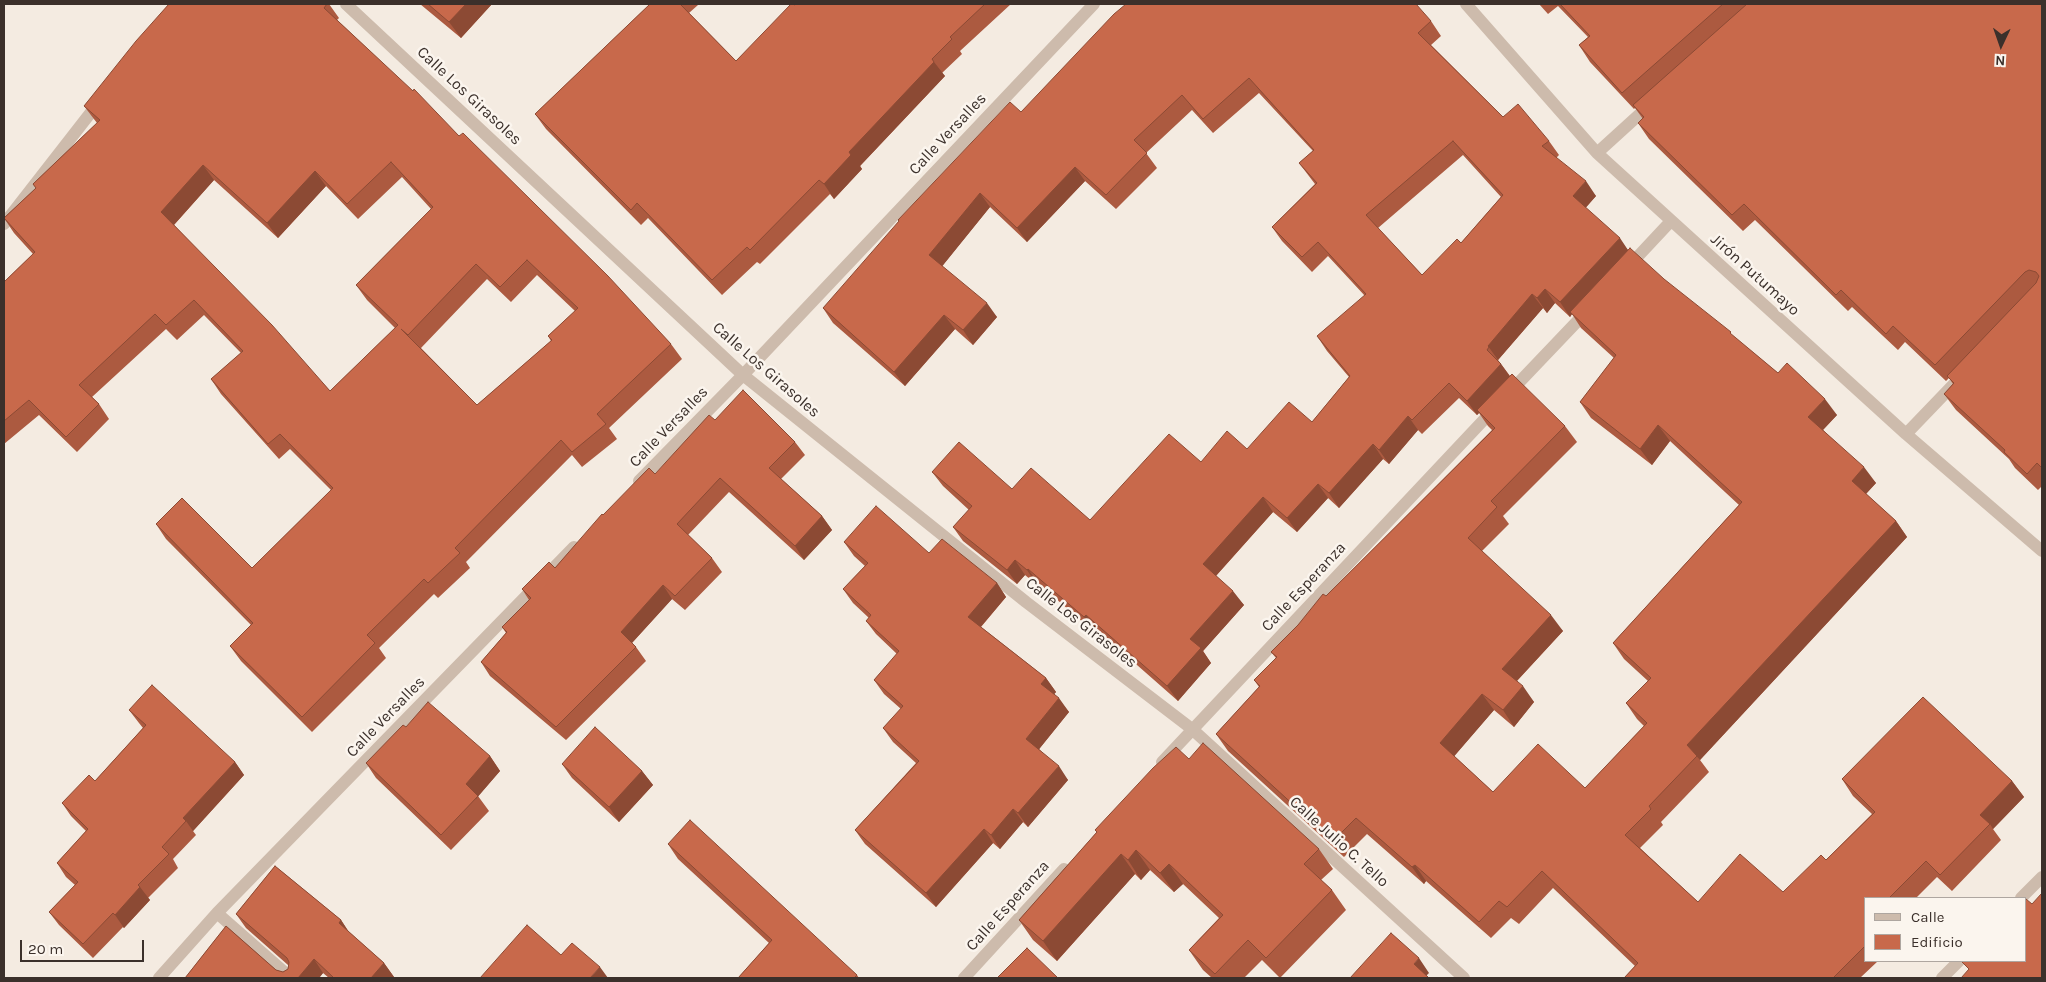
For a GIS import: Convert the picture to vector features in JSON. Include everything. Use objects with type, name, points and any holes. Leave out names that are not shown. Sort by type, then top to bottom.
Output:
[{"type":"street","name":"Calle Los Girasoles","points":[[346,4],[743,375],[1026,602],[1192,729]]},
{"type":"street","name":"Calle Versalles","points":[[632,488],[743,375],[1094,4]]},
{"type":"street","name":"Jirón Putumayo","points":[[1466,4],[1596,153],[1906,434],[2042,551]]},
{"type":"street","points":[[4,224],[108,90]]},
{"type":"street","points":[[1596,153],[1662,94]]},
{"type":"street","points":[[1616,279],[1671,221]]},
{"type":"street","name":"Calle Esperanza","points":[[1152,773],[1596,301]]},
{"type":"street","points":[[1906,434],[1968,371]]},
{"type":"street","name":"Calle Versalles","points":[[159,978],[217,913],[584,538]]},
{"type":"street","name":"Calle Julio C. Tello","points":[[1192,729],[1464,978]]},
{"type":"street","name":"Calle Esperanza","points":[[964,978],[1072,861]]},
{"type":"street","points":[[2022,897],[2042,877]]},
{"type":"street","points":[[217,913],[291,978]]},
{"type":"street","points":[[1942,978],[1958,962]]},
{"type":"building","points":[[169,4],[327,4],[324,8],[413,91],[414,89],[459,136],[463,133],[608,276],[671,344],[597,414],[606,424],[572,452],[561,440],[455,548],[460,553],[428,583],[424,579],[367,635],[375,643],[302,717],[230,646],[253,623],[156,524],[182,498],[252,568],[333,488],[280,434],[268,444],[211,379],[243,351],[194,300],[166,325],[155,314],[79,385],[99,404],[66,437],[29,400],[4,421],[4,282],[35,252],[4,218],[36,188],[33,184],[100,120],[84,106],[136,41]],"holes":[[[391,162],[433,207],[356,285],[398,325],[330,391],[272,325],[161,212],[203,165],[267,223],[315,171],[347,204]],[[527,260],[578,308],[548,336],[552,340],[477,405],[401,329],[408,335],[476,264],[500,287]]]},
{"type":"building","points":[[428,4],[466,4],[449,22]]},
{"type":"building","points":[[650,4],[680,4],[736,61],[791,4],[985,4],[950,37],[952,39],[932,59],[934,62],[849,152],[851,155],[824,184],[819,180],[750,250],[747,247],[712,280],[637,203],[631,210],[535,114]]},
{"type":"building","points":[[1126,4],[1416,4],[1431,21],[1418,33],[1503,117],[1518,104],[1549,141],[1542,146],[1586,181],[1573,196],[1620,238],[1560,302],[1545,289],[1537,298],[1532,294],[1488,346],[1487,350],[1501,364],[1467,401],[1449,383],[1412,420],[1408,416],[1379,450],[1373,444],[1329,493],[1318,484],[1287,518],[1263,497],[1203,564],[1233,591],[1190,639],[1201,648],[1167,686],[1086,615],[1084,617],[1028,569],[1015,560],[1007,570],[953,527],[972,506],[932,472],[959,442],[1012,489],[1031,468],[1090,520],[1169,434],[1201,462],[1227,431],[1247,449],[1289,402],[1312,422],[1350,376],[1317,336],[1366,294],[1318,242],[1302,257],[1272,227],[1317,183],[1299,163],[1314,150],[1249,78],[1203,119],[1182,95],[1134,140],[1147,153],[1106,195],[1075,167],[1017,228],[980,193],[929,255],[987,303],[963,330],[944,315],[894,372],[823,308],[898,220],[1010,102],[1021,112],[1114,14]],"holes":[[[1453,141],[1503,195],[1461,243],[1457,239],[1422,275],[1366,215]]]},
{"type":"building","points":[[1560,4],[1723,4],[1622,93],[1579,45],[1590,36]]},
{"type":"building","points":[[1747,4],[2042,4],[2042,468],[2037,463],[2027,474],[2004,452],[2005,450],[1944,394],[1954,383],[1947,376],[2036,283],[2039,276],[2036,272],[2029,270],[2025,272],[1935,365],[1893,326],[1886,334],[1841,290],[1836,295],[1744,204],[1732,215],[1638,123],[1644,117],[1633,105]]},
{"type":"building","points":[[1630,248],[1664,279],[1731,332],[1778,373],[1787,363],[1825,399],[1808,417],[1864,467],[1852,481],[1896,521],[1687,745],[1697,756],[1649,806],[1651,809],[1625,835],[1698,902],[1740,854],[1783,892],[1821,855],[1826,860],[1875,812],[1842,779],[1923,697],[2012,781],[1980,815],[1990,824],[1940,875],[1926,861],[1890,897],[1864,897],[1864,947],[1833,978],[1624,978],[1638,963],[1542,871],[1507,907],[1499,901],[1479,922],[1415,865],[1412,867],[1356,818],[1333,841],[1216,734],[1260,686],[1254,680],[1277,657],[1271,652],[1298,625],[1323,594],[1326,596],[1495,428],[1477,410],[1512,374],[1565,426],[1491,501],[1497,507],[1468,538],[1551,615],[1502,669],[1523,686],[1503,710],[1482,694],[1440,743],[1493,792],[1538,744],[1585,788],[1647,723],[1626,703],[1651,678],[1613,643],[1742,502],[1658,425],[1640,449],[1580,402],[1616,355],[1570,312]]},
{"type":"building","points":[[743,390],[795,442],[769,468],[822,516],[795,546],[720,478],[677,524],[712,558],[675,596],[663,585],[621,632],[636,647],[556,727],[481,662],[507,632],[502,627],[531,598],[522,589],[549,562],[555,568],[602,514],[649,468],[655,474],[709,415],[715,420]]},
{"type":"building","points":[[876,506],[929,553],[942,539],[997,583],[968,617],[1046,678],[1041,684],[1059,698],[1026,739],[1059,766],[1018,813],[1013,809],[991,835],[984,829],[926,893],[855,830],[919,761],[883,728],[903,706],[874,680],[899,651],[866,621],[871,615],[843,589],[868,563],[844,542]]},
{"type":"building","points":[[152,685],[235,762],[183,818],[186,821],[162,847],[169,854],[138,885],[140,887],[115,915],[113,913],[83,944],[49,912],[78,882],[57,863],[88,829],[62,803],[89,775],[95,781],[146,725],[129,710]]},
{"type":"building","points":[[428,702],[490,756],[466,784],[478,796],[441,835],[366,763],[403,725],[406,727]]},
{"type":"building","points":[[595,727],[642,771],[609,807],[562,764]]},
{"type":"building","points":[[1203,743],[1319,849],[1304,864],[1332,890],[1266,958],[1248,940],[1215,974],[1189,950],[1223,915],[1169,864],[1160,873],[1136,850],[1128,860],[1121,854],[1043,941],[1019,920],[1097,832],[1095,830],[1153,768],[1176,747],[1189,759]]},
{"type":"building","points":[[690,820],[857,975],[854,978],[738,978],[772,940],[668,844]]},
{"type":"building","points":[[275,866],[341,920],[339,923],[384,963],[371,978],[334,978],[314,959],[298,978],[185,978],[226,926],[276,970],[283,972],[288,969],[289,962],[287,958],[236,914]]},
{"type":"building","points":[[2042,893],[2042,978],[1961,978],[1969,969],[1962,962],[2026,962],[2026,899],[2032,904]]},
{"type":"building","points":[[527,925],[561,955],[572,943],[600,967],[590,978],[480,978]]},
{"type":"building","points":[[1391,933],[1419,958],[1414,964],[1428,977],[1350,978]]},
{"type":"building","points":[[1027,948],[1058,978],[997,978]]}]
